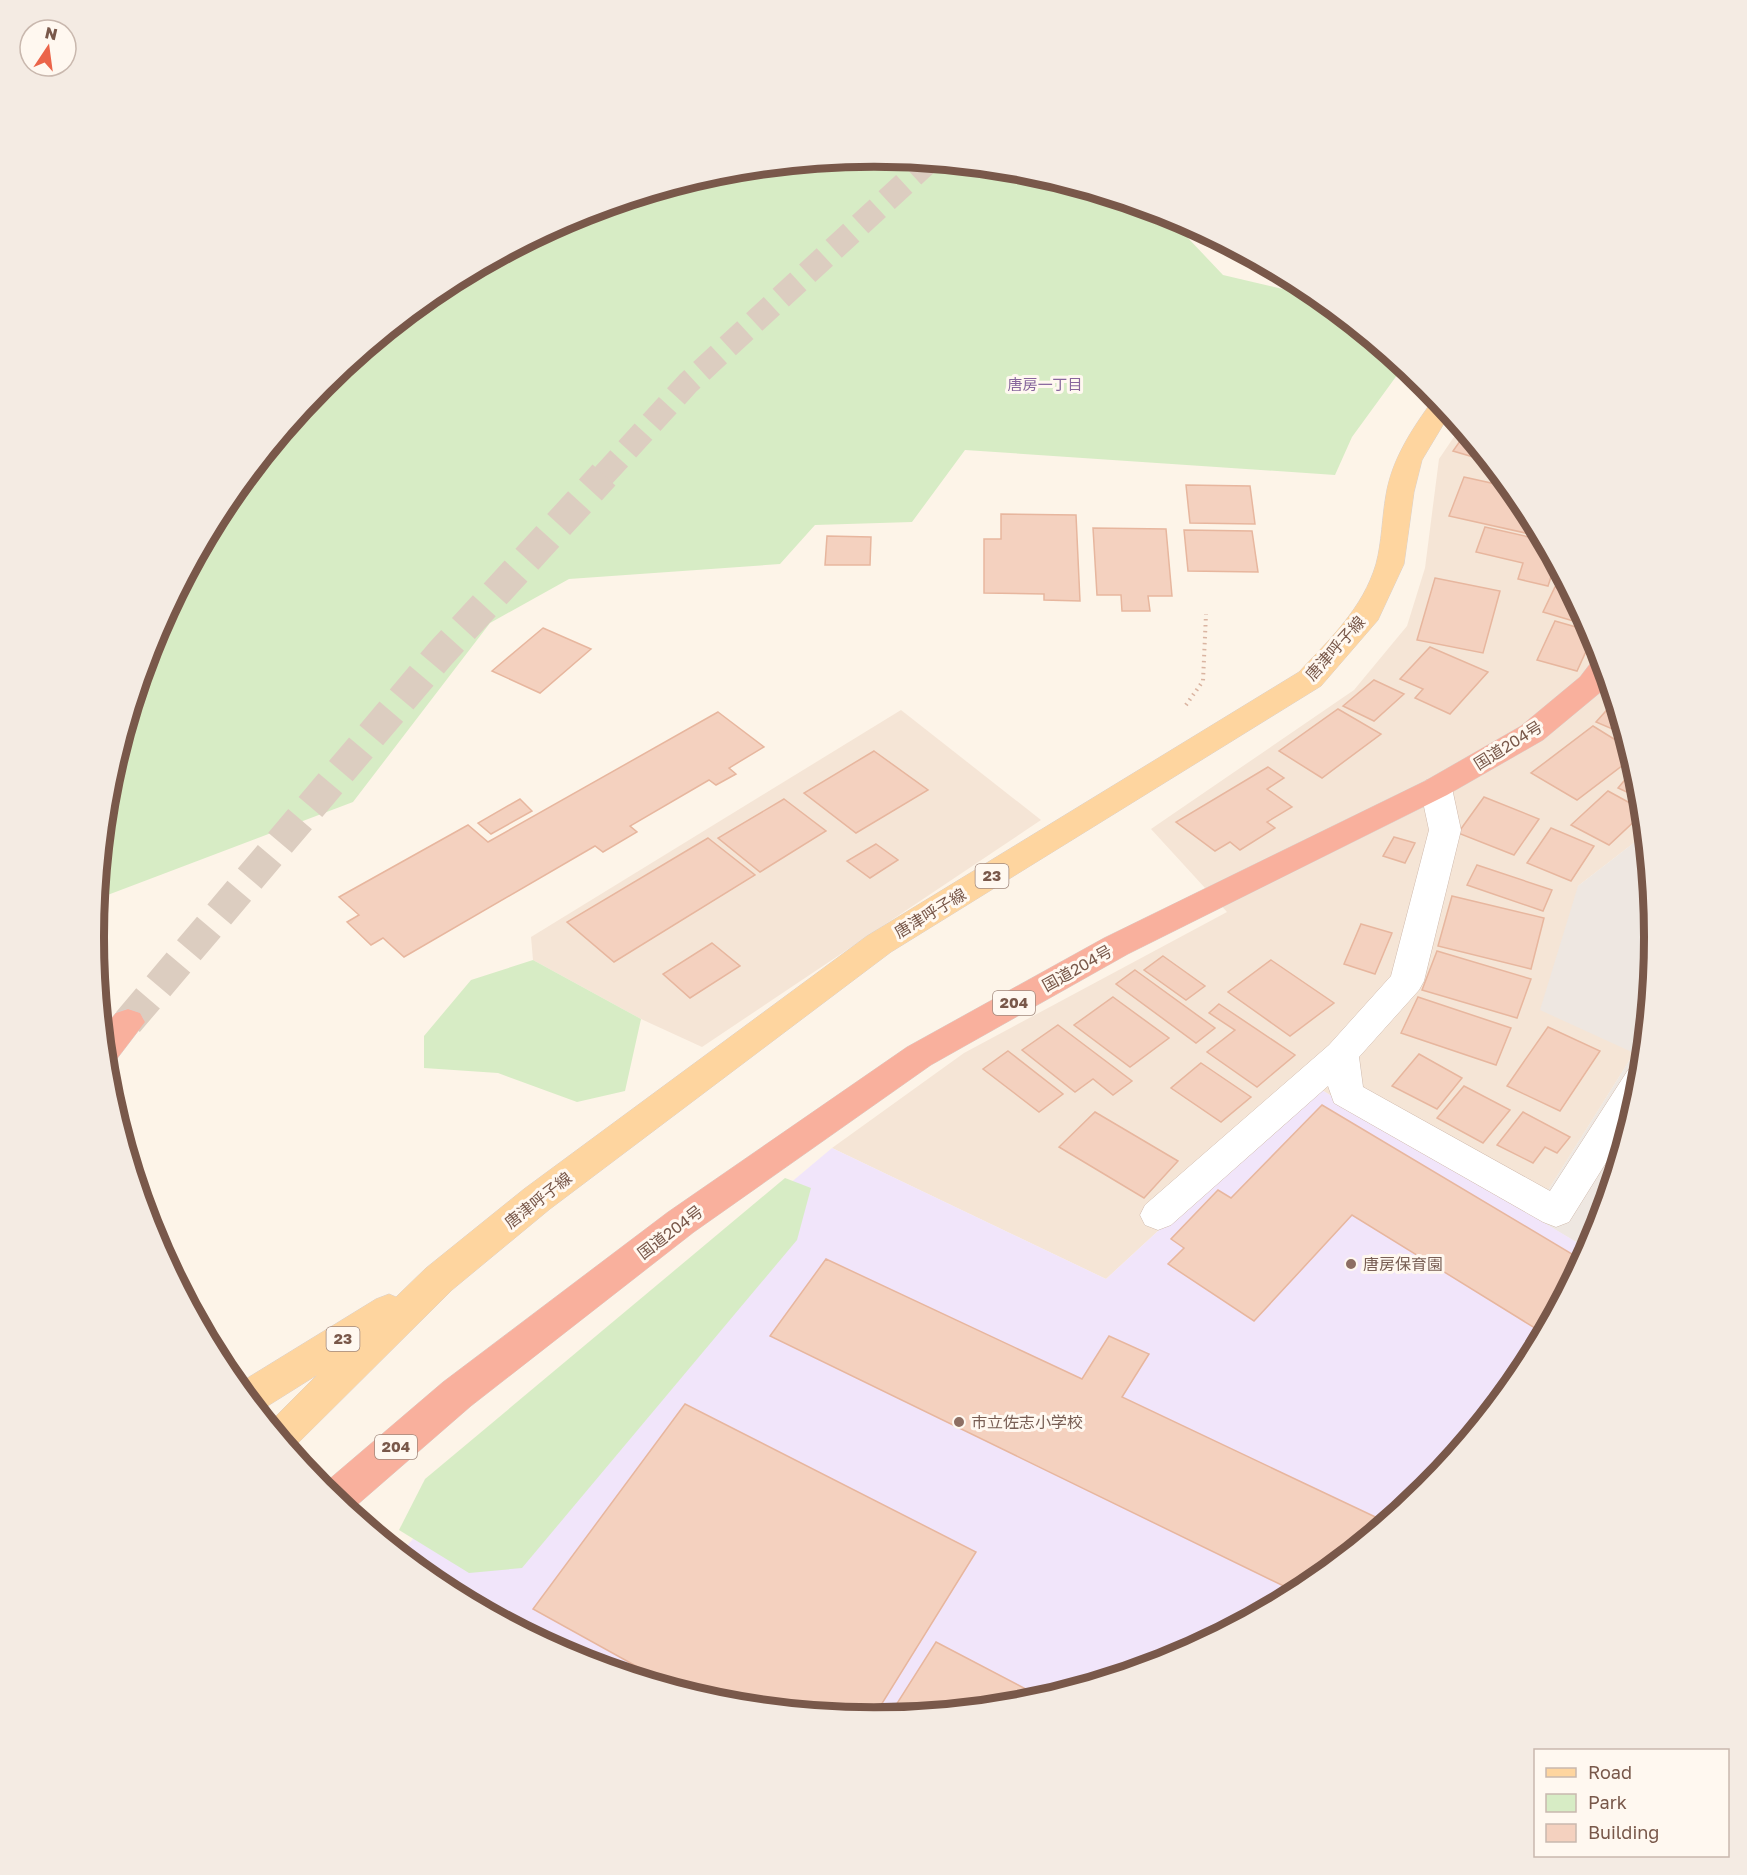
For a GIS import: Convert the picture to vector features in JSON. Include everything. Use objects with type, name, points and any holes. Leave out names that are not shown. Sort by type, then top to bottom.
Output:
[{"type":"highway","name":"国道204号","points":[[342,1494],[457,1395],[681,1222],[919,1056],[1116,946],[1436,788],[1532,733],[1591,684],[1597,675]]},
{"type":"highway","points":[[111,1043],[128,1022]]},
{"type":"highway","name":"国道204号","points":[[357,1508],[457,1395]]},
{"type":"main road","name":"唐津呼子線","points":[[285,1432],[439,1279],[537,1199],[879,944],[1310,679],[1364,620],[1390,564],[1400,492],[1409,460],[1437,413]]},
{"type":"main road","name":"唐津呼子線","points":[[254,1394],[439,1279]]},
{"type":"street","points":[[1158,1215],[1341,1054],[1407,981],[1445,830],[1436,788]]},
{"type":"street","points":[[1341,1054],[1346,1094],[1556,1212],[1626,1102]]},
{"type":"shaded area","points":[[1456,434],[1514,510],[1564,597],[1603,690],[1629,787],[1637,837],[1637,840],[1578,886],[1634,1053],[1532,1216],[1315,1086],[1106,1279],[832,1148],[964,1053],[1227,912],[1151,829],[1354,690],[1407,626],[1425,568],[1439,459]]},
{"type":"shaded area","points":[[901,710],[1041,820],[702,1047],[641,1019],[533,960],[531,937]]},
{"type":"shaded area","points":[[1637,840],[1644,938],[1637,1038],[1629,1088],[1617,1137],[1603,1185],[1580,1244],[1532,1216],[1634,1053],[1540,1010],[1578,886]]},
{"type":"shaded area","name":"市立佐志小学校","points":[[1315,1086],[1580,1244],[1540,1323],[1514,1365],[1452,1445],[1418,1482],[1381,1516],[1301,1578],[1214,1628],[1121,1667],[1073,1681],[1024,1693],[974,1701],[874,1708],[823,1706],[723,1693],[626,1667],[579,1649],[488,1604],[446,1578],[405,1548],[536,1396],[832,1148],[1106,1279]]},
{"type":"green space","points":[[874,167],[924,169],[1024,182],[1121,208],[1183,233],[1223,275],[1291,291],[1342,327],[1398,374],[1352,437],[1335,475],[965,450],[912,522],[815,525],[780,564],[569,579],[490,623],[353,802],[105,896],[110,837],[118,787],[144,690],[183,597],[233,510],[295,430],[329,393],[366,359],[446,297],[533,247],[579,226],[626,208],[723,182],[823,169]]},
{"type":"green space","points":[[533,960],[641,1019],[625,1091],[577,1102],[498,1073],[424,1068],[424,1036],[471,980]]},
{"type":"green space","points":[[785,1178],[811,1188],[797,1240],[522,1568],[469,1573],[399,1530],[425,1479]]},
{"type":"building","points":[[1461,440],[1474,457],[1453,451]]},
{"type":"building","points":[[1464,477],[1495,484],[1529,534],[1449,516]]},
{"type":"building","points":[[1186,485],[1250,486],[1255,524],[1190,523]]},
{"type":"building","points":[[1001,514],[1076,515],[1080,601],[1044,600],[1044,594],[984,593],[984,539],[1001,539]]},
{"type":"building","points":[[1485,527],[1531,537],[1552,574],[1548,586],[1518,579],[1523,563],[1476,552]]},
{"type":"building","points":[[1093,528],[1166,529],[1172,596],[1148,596],[1150,611],[1122,611],[1121,595],[1097,595]]},
{"type":"building","points":[[1184,530],[1252,531],[1258,572],[1188,571]]},
{"type":"building","points":[[827,536],[871,537],[870,565],[825,565]]},
{"type":"building","points":[[1435,578],[1500,591],[1483,653],[1417,640]]},
{"type":"building","points":[[1555,587],[1559,588],[1575,622],[1543,612]]},
{"type":"building","points":[[1555,621],[1578,628],[1587,649],[1577,671],[1537,660]]},
{"type":"building","points":[[543,628],[591,649],[540,693],[492,671]]},
{"type":"building","points":[[1430,647],[1488,672],[1450,714],[1415,698],[1423,689],[1400,679]]},
{"type":"building","points":[[1374,680],[1404,694],[1374,721],[1343,706]]},
{"type":"building","points":[[1608,708],[1615,730],[1596,722]]},
{"type":"building","points":[[1338,709],[1381,734],[1322,778],[1279,751]]},
{"type":"building","points":[[718,712],[764,747],[729,768],[736,774],[716,785],[709,780],[630,826],[637,832],[603,852],[595,846],[404,957],[383,938],[371,945],[347,922],[359,915],[339,897],[468,825],[488,842]]},
{"type":"building","points":[[1593,726],[1618,741],[1624,765],[1577,800],[1531,773]]},
{"type":"building","points":[[874,751],[928,790],[856,833],[804,793]]},
{"type":"building","points":[[1268,767],[1284,778],[1267,789],[1292,807],[1267,822],[1275,828],[1240,850],[1230,842],[1215,851],[1176,822]]},
{"type":"building","points":[[1627,778],[1630,793],[1618,788]]},
{"type":"building","points":[[1608,791],[1632,804],[1634,821],[1609,845],[1571,825]]},
{"type":"building","points":[[1484,797],[1539,819],[1514,855],[1458,833]]},
{"type":"building","points":[[520,799],[532,811],[491,834],[478,823]]},
{"type":"building","points":[[784,799],[826,831],[760,872],[718,838]]},
{"type":"building","points":[[1551,828],[1594,846],[1571,881],[1527,863]]},
{"type":"building","points":[[1394,837],[1415,843],[1405,863],[1383,856]]},
{"type":"building","points":[[708,838],[755,875],[614,962],[567,922]]},
{"type":"building","points":[[876,844],[898,860],[870,878],[847,861]]},
{"type":"building","points":[[1477,865],[1552,890],[1543,911],[1467,885]]},
{"type":"building","points":[[1452,896],[1544,918],[1531,969],[1438,946]]},
{"type":"building","points":[[1361,924],[1392,933],[1375,974],[1344,964]]},
{"type":"building","points":[[712,943],[740,966],[690,998],[663,974]]},
{"type":"building","points":[[1437,951],[1531,979],[1517,1018],[1422,990]]},
{"type":"building","points":[[1163,956],[1205,986],[1186,1000],[1144,970]]},
{"type":"building","points":[[1271,960],[1334,1003],[1290,1036],[1228,992]]},
{"type":"building","points":[[1135,970],[1215,1028],[1196,1043],[1116,984]]},
{"type":"building","points":[[1113,997],[1169,1038],[1130,1067],[1074,1025]]},
{"type":"building","points":[[1418,997],[1511,1028],[1496,1065],[1401,1033]]},
{"type":"building","points":[[1219,1004],[1295,1055],[1257,1087],[1207,1052],[1235,1030],[1209,1013]]},
{"type":"building","points":[[1058,1025],[1132,1081],[1113,1095],[1093,1079],[1075,1092],[1022,1050]]},
{"type":"building","points":[[1548,1027],[1600,1051],[1560,1111],[1507,1086]]},
{"type":"building","points":[[1008,1051],[1063,1094],[1039,1112],[983,1069]]},
{"type":"building","points":[[1419,1054],[1462,1078],[1437,1109],[1392,1086]]},
{"type":"building","points":[[1201,1063],[1251,1097],[1221,1122],[1171,1088]]},
{"type":"building","points":[[1464,1086],[1510,1110],[1483,1143],[1437,1118]]},
{"type":"building","points":[[1322,1105],[1574,1255],[1536,1329],[1352,1215],[1254,1321],[1168,1264],[1184,1248],[1171,1239],[1218,1190],[1231,1198]]},
{"type":"building","points":[[1095,1112],[1178,1161],[1144,1198],[1059,1147]]},
{"type":"building","points":[[1523,1112],[1570,1137],[1557,1153],[1545,1147],[1533,1163],[1497,1145]]},
{"type":"building","points":[[826,1259],[1082,1379],[1109,1336],[1149,1354],[1122,1397],[1378,1518],[1342,1548],[1286,1587],[770,1336]]},
{"type":"building","points":[[685,1404],[976,1552],[879,1708],[823,1706],[773,1701],[723,1693],[674,1681],[651,1674],[533,1609]]},
{"type":"building","points":[[936,1642],[1030,1691],[974,1701],[895,1707]]},
{"type":"tunnel","points":[[603,476],[688,383],[921,169]]},
{"type":"tunnel","points":[[128,1022],[441,653],[604,475]]},
{"type":"place","name":"唐房保育園","points":[[1351,1264]]},
{"type":"place","name":"市立佐志小学校","points":[[959,1422]]},
{"type":"district","name":"唐房一丁目","points":[[1045,385]]}]
